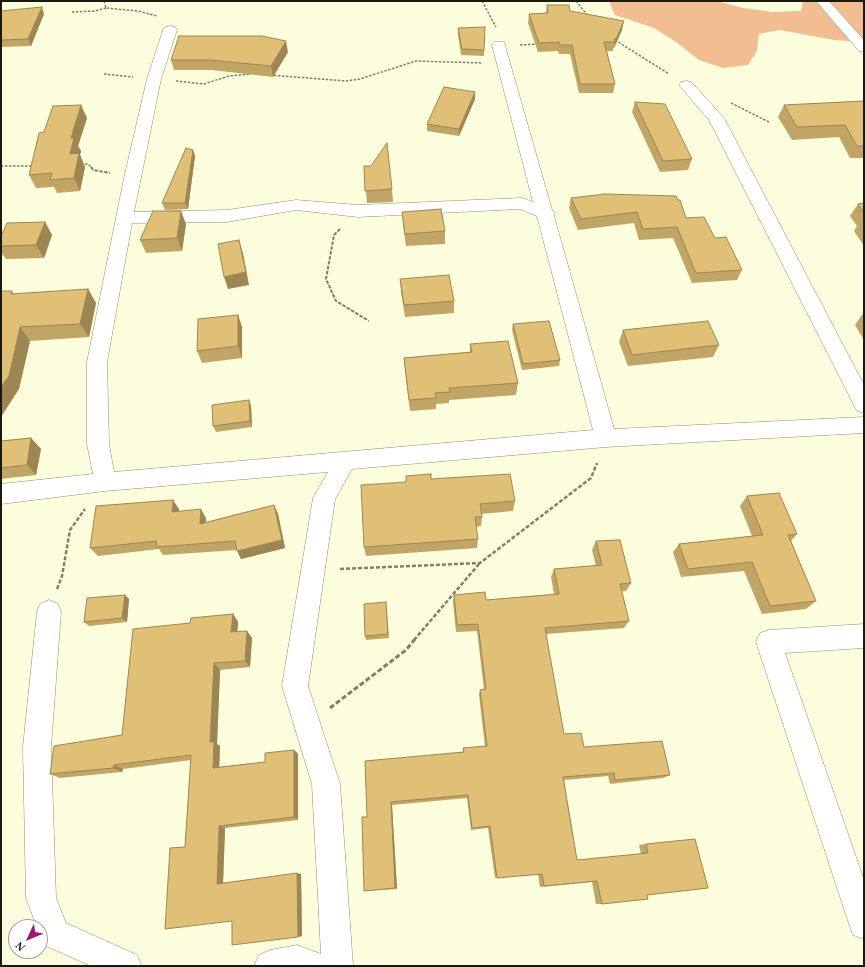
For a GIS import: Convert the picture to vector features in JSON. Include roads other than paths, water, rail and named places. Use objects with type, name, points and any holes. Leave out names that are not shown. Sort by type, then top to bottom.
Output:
[{"type":"street","points":[[822,1],[864,48]]},
{"type":"street","points":[[105,482],[98,444],[97,362],[132,178],[154,79],[170,30]]},
{"type":"street","points":[[499,45],[547,214],[606,438]]},
{"type":"street","points":[[686,85],[716,118],[864,405]]},
{"type":"street","points":[[124,218],[227,216],[296,205],[358,211],[522,203],[547,214]]},
{"type":"street","points":[[1,494],[105,482],[606,438],[864,425]]},
{"type":"street","points":[[337,966],[326,784],[295,686],[324,498],[345,462]]},
{"type":"street","points":[[49,612],[37,747],[41,898],[55,934],[126,966]]},
{"type":"street","points":[[864,636],[769,642],[864,924]]},
{"type":"street","points":[[270,966],[297,961],[313,966]]}]
